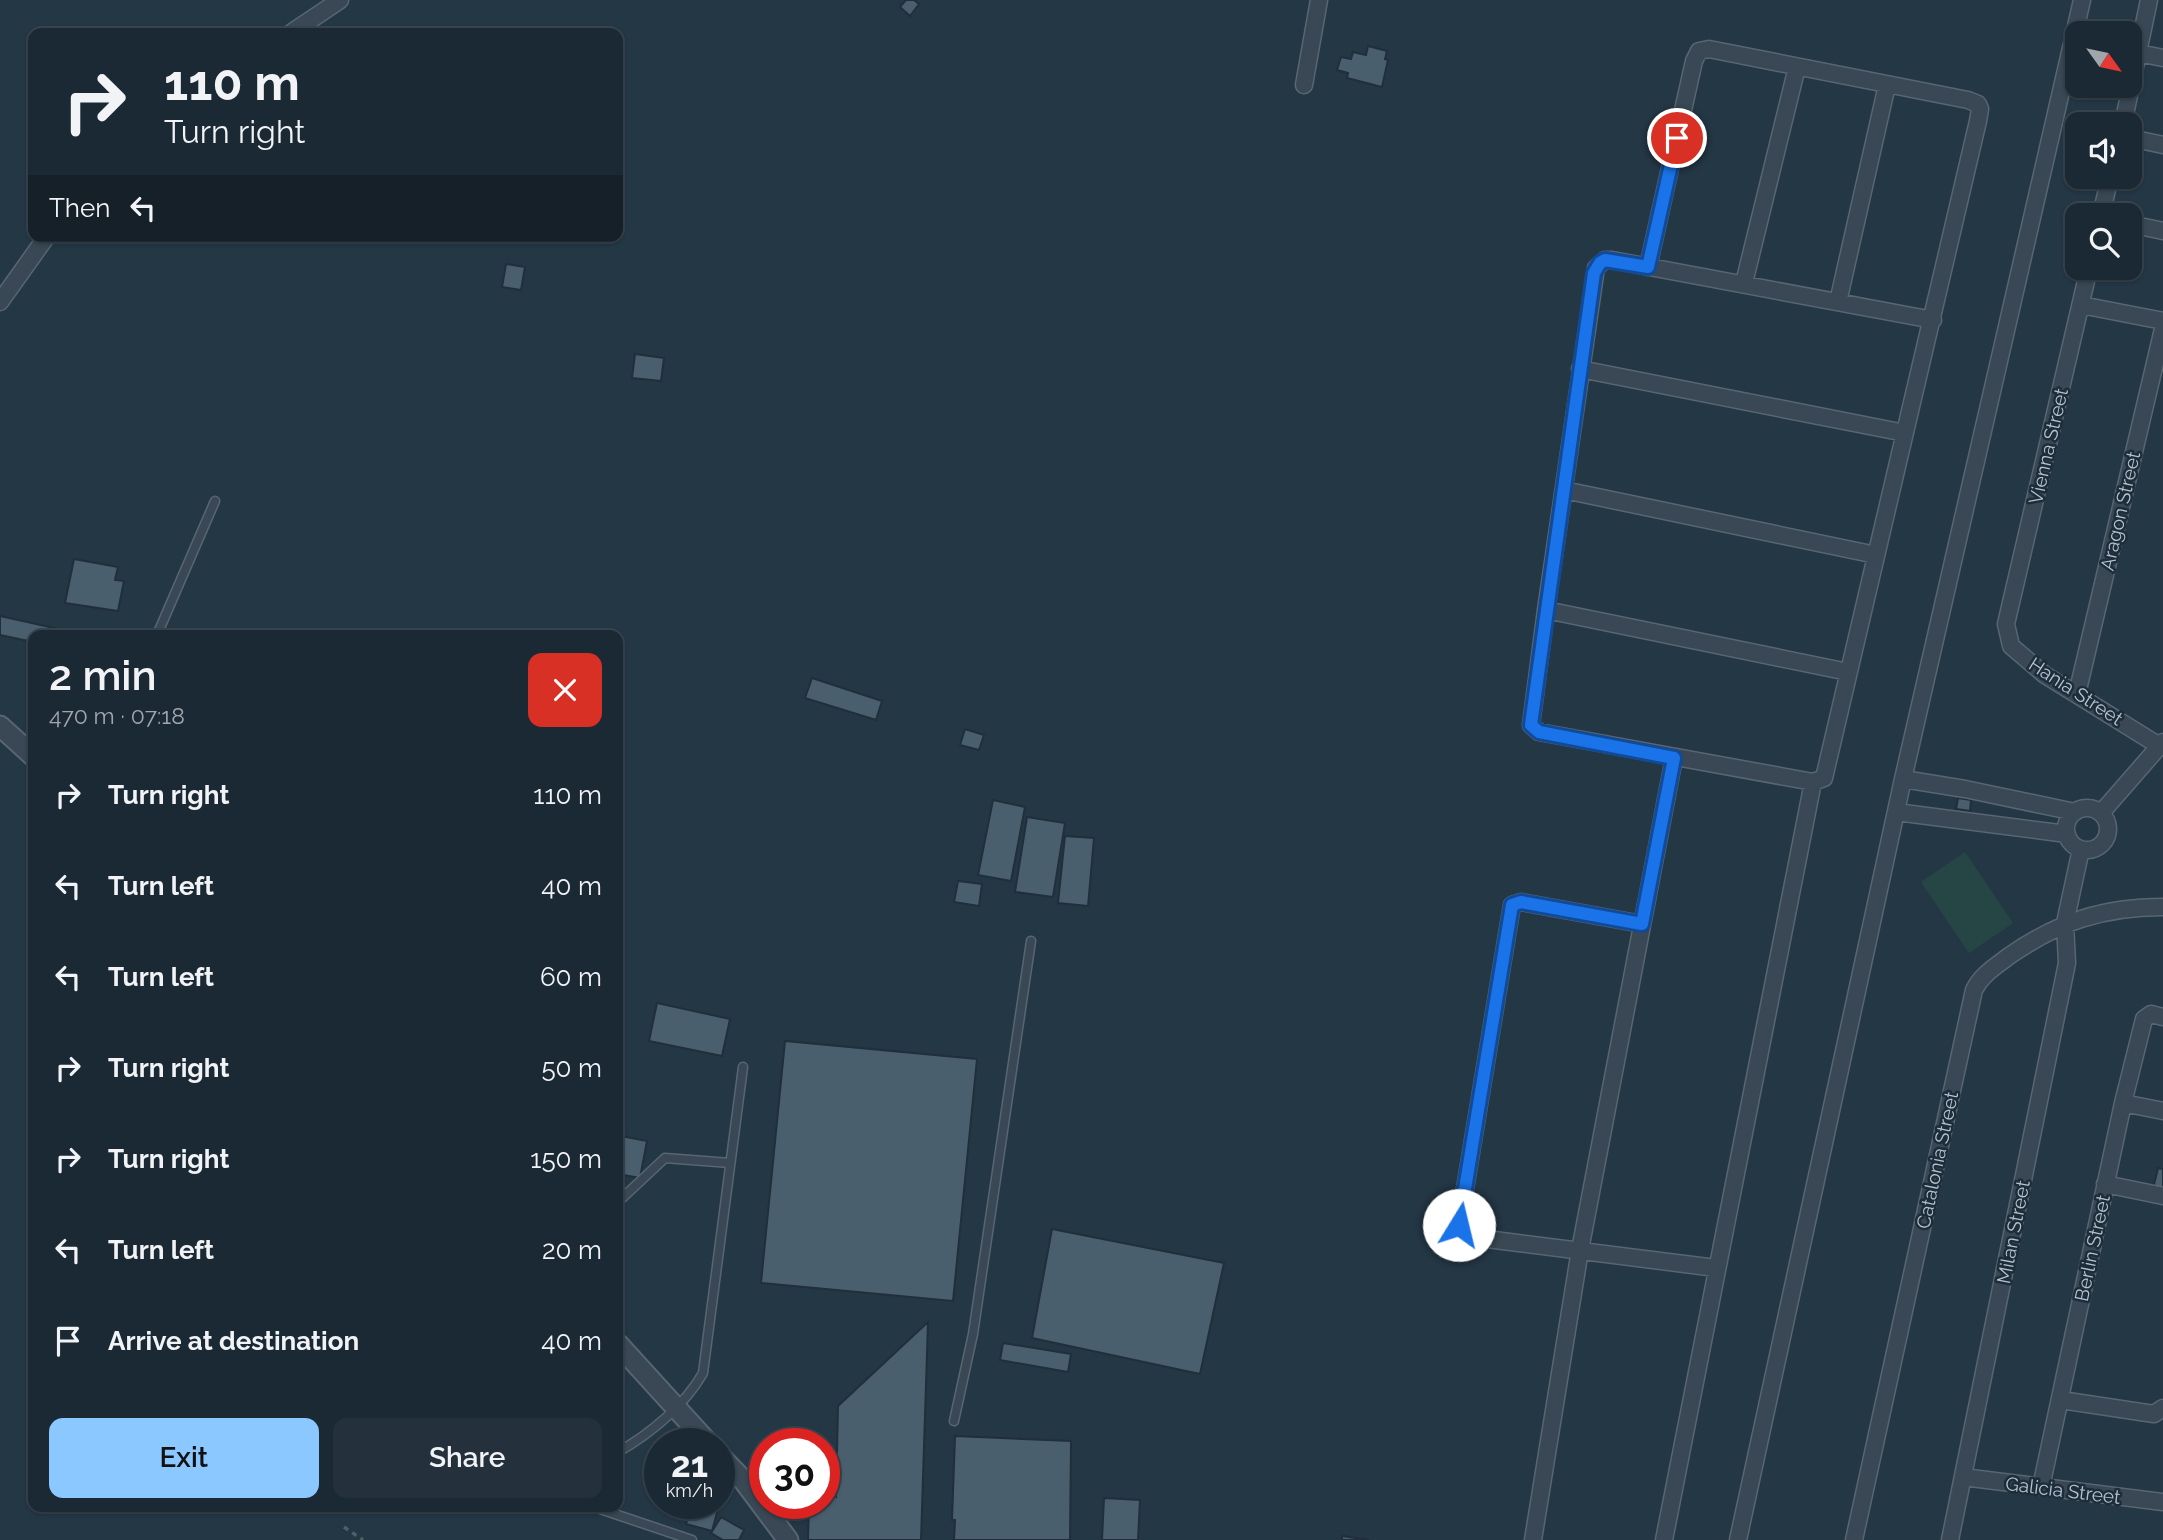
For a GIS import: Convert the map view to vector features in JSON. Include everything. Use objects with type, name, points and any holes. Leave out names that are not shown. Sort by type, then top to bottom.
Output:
[{"type":"street","points":[[311,28],[340,0]]},
{"type":"street","points":[[1304,85],[1319,0]]},
{"type":"street","points":[[1738,1540],[1903,779],[2082,0]]},
{"type":"street","points":[[2142,29],[2148,0]]},
{"type":"street","points":[[1648,267],[1699,51],[1709,49],[1978,104],[1980,109],[1933,320],[1875,555],[1826,774],[1821,780],[1813,782],[1674,758],[1534,730],[1531,725],[1596,268],[1605,260],[1744,283],[1933,320]]},
{"type":"street","points":[[2142,54],[2163,58]]},
{"type":"street","points":[[1744,283],[1797,66]]},
{"type":"street","points":[[1838,302],[1887,85]]},
{"type":"street","points":[[2142,141],[2163,145]]},
{"type":"street","points":[[2142,227],[2163,231]]},
{"type":"street","points":[[0,302],[43,242]]},
{"type":"street","name":"Vienna Street","points":[[2006,624],[2086,280]]},
{"type":"street","points":[[2081,305],[2163,321]]},
{"type":"street","name":"Aragon Street","points":[[2077,694],[2163,329]]},
{"type":"street","points":[[1580,369],[1905,433]]},
{"type":"street","points":[[1564,490],[1875,555]]},
{"type":"street","points":[[1546,610],[1848,672]]},
{"type":"street","name":"Hania Street","points":[[2006,624],[2011,646],[2045,675],[2162,745]]},
{"type":"street","points":[[0,726],[28,751]]},
{"type":"street","points":[[2101,813],[2162,745]]},
{"type":"street","points":[[1532,1540],[1580,1250],[1674,758]]},
{"type":"street","points":[[1903,779],[1937,801],[1983,822],[2067,834]]},
{"type":"street","points":[[1664,1540],[1813,782]]},
{"type":"street","points":[[1896,812],[1937,801],[1987,794],[2075,813]]},
{"type":"street","points":[[1983,822],[1987,794]]},
{"type":"street","points":[[2088,808],[2101,813],[2108,825],[2105,839],[2095,848],[2081,849],[2071,842],[2067,834],[2067,824],[2075,813],[2088,808]]},
{"type":"street","name":"Milan Street","points":[[1950,1540],[2067,963],[2065,923],[2081,849]]},
{"type":"street","points":[[1642,924],[1521,902],[1514,903],[1510,909],[1459,1225],[1462,1233],[1471,1237],[1716,1268]]},
{"type":"street","name":"Catalonia Street","points":[[1854,1540],[1974,990],[1986,973],[2028,943],[2065,923],[2134,907],[2163,907]]},
{"type":"street","name":"Berlin Street","points":[[2041,1487],[2105,1184],[2144,1019],[2160,1015]]},
{"type":"street","points":[[2123,1103],[2163,1111]]},
{"type":"street","points":[[2105,1184],[2163,1196]]},
{"type":"street","points":[[623,1350],[694,1428]]},
{"type":"street","points":[[2061,1400],[2154,1414],[2163,1408]]},
{"type":"street","points":[[735,1472],[788,1540]]},
{"type":"street","name":"Galicia Street","points":[[1964,1476],[2163,1502]]},
{"type":"lane","points":[[159,630],[215,501]]},
{"type":"lane","points":[[954,1421],[973,1334],[1031,941]]},
{"type":"lane","points":[[623,1449],[692,1392],[703,1373],[743,1067]]},
{"type":"lane","points":[[623,1197],[665,1158],[730,1163]]},
{"type":"lane","points":[[609,1512],[692,1540]]},
{"type":"path","points":[[344,1527],[363,1540]]},
{"type":"green space","points":[[1965,852],[2013,923],[1969,953],[1921,882]]},
{"type":"building","points":[[906,0],[914,0],[919,4],[910,16],[900,7]]},
{"type":"building","points":[[1368,46],[1387,51],[1385,59],[1388,60],[1382,87],[1347,78],[1348,73],[1337,70],[1341,57],[1351,59],[1353,52],[1366,55]]},
{"type":"building","points":[[506,264],[525,267],[521,290],[502,287]]},
{"type":"building","points":[[635,354],[664,358],[661,381],[632,378]]},
{"type":"building","points":[[74,559],[118,567],[115,580],[124,581],[118,611],[65,603]]},
{"type":"building","points":[[0,616],[63,630],[28,630],[28,641],[0,635]]},
{"type":"building","points":[[812,678],[882,701],[876,720],[805,698]]},
{"type":"building","points":[[965,729],[984,735],[979,750],[960,745]]},
{"type":"building","points":[[1958,798],[1971,800],[1970,811],[1956,809]]},
{"type":"building","points":[[993,800],[1025,807],[1011,881],[978,875]]},
{"type":"building","points":[[1027,817],[1065,823],[1053,897],[1015,892]]},
{"type":"building","points":[[1065,836],[1094,838],[1088,906],[1058,903]]},
{"type":"building","points":[[958,881],[982,884],[979,906],[954,902]]},
{"type":"building","points":[[657,1003],[730,1019],[722,1056],[649,1041]]},
{"type":"building","points":[[785,1041],[977,1059],[953,1301],[761,1283]]},
{"type":"building","points":[[623,1136],[647,1141],[640,1178],[623,1175]]},
{"type":"building","points":[[2158,1168],[2163,1169],[2163,1191],[2153,1189]]},
{"type":"building","points":[[1052,1229],[1224,1263],[1200,1374],[1032,1338]]},
{"type":"building","points":[[928,1322],[921,1540],[808,1540],[809,1519],[840,1519],[838,1406]]},
{"type":"building","points":[[1003,1343],[1071,1354],[1068,1372],[1000,1360]]},
{"type":"building","points":[[955,1436],[1071,1441],[1070,1540],[954,1540],[955,1520],[952,1520]]},
{"type":"building","points":[[1104,1498],[1140,1500],[1138,1540],[1102,1540]]},
{"type":"building","points":[[687,1519],[715,1519],[712,1531],[686,1524]]},
{"type":"building","points":[[720,1519],[744,1530],[739,1540],[723,1540],[711,1533]]},
{"type":"building","points":[[1342,1536],[1369,1540],[1342,1540]]},
{"type":"route","points":[[1459,1225],[1512,905],[1521,902],[1642,924],[1674,758],[1539,732],[1531,725],[1594,273],[1605,260],[1648,267],[1677,138]]}]
